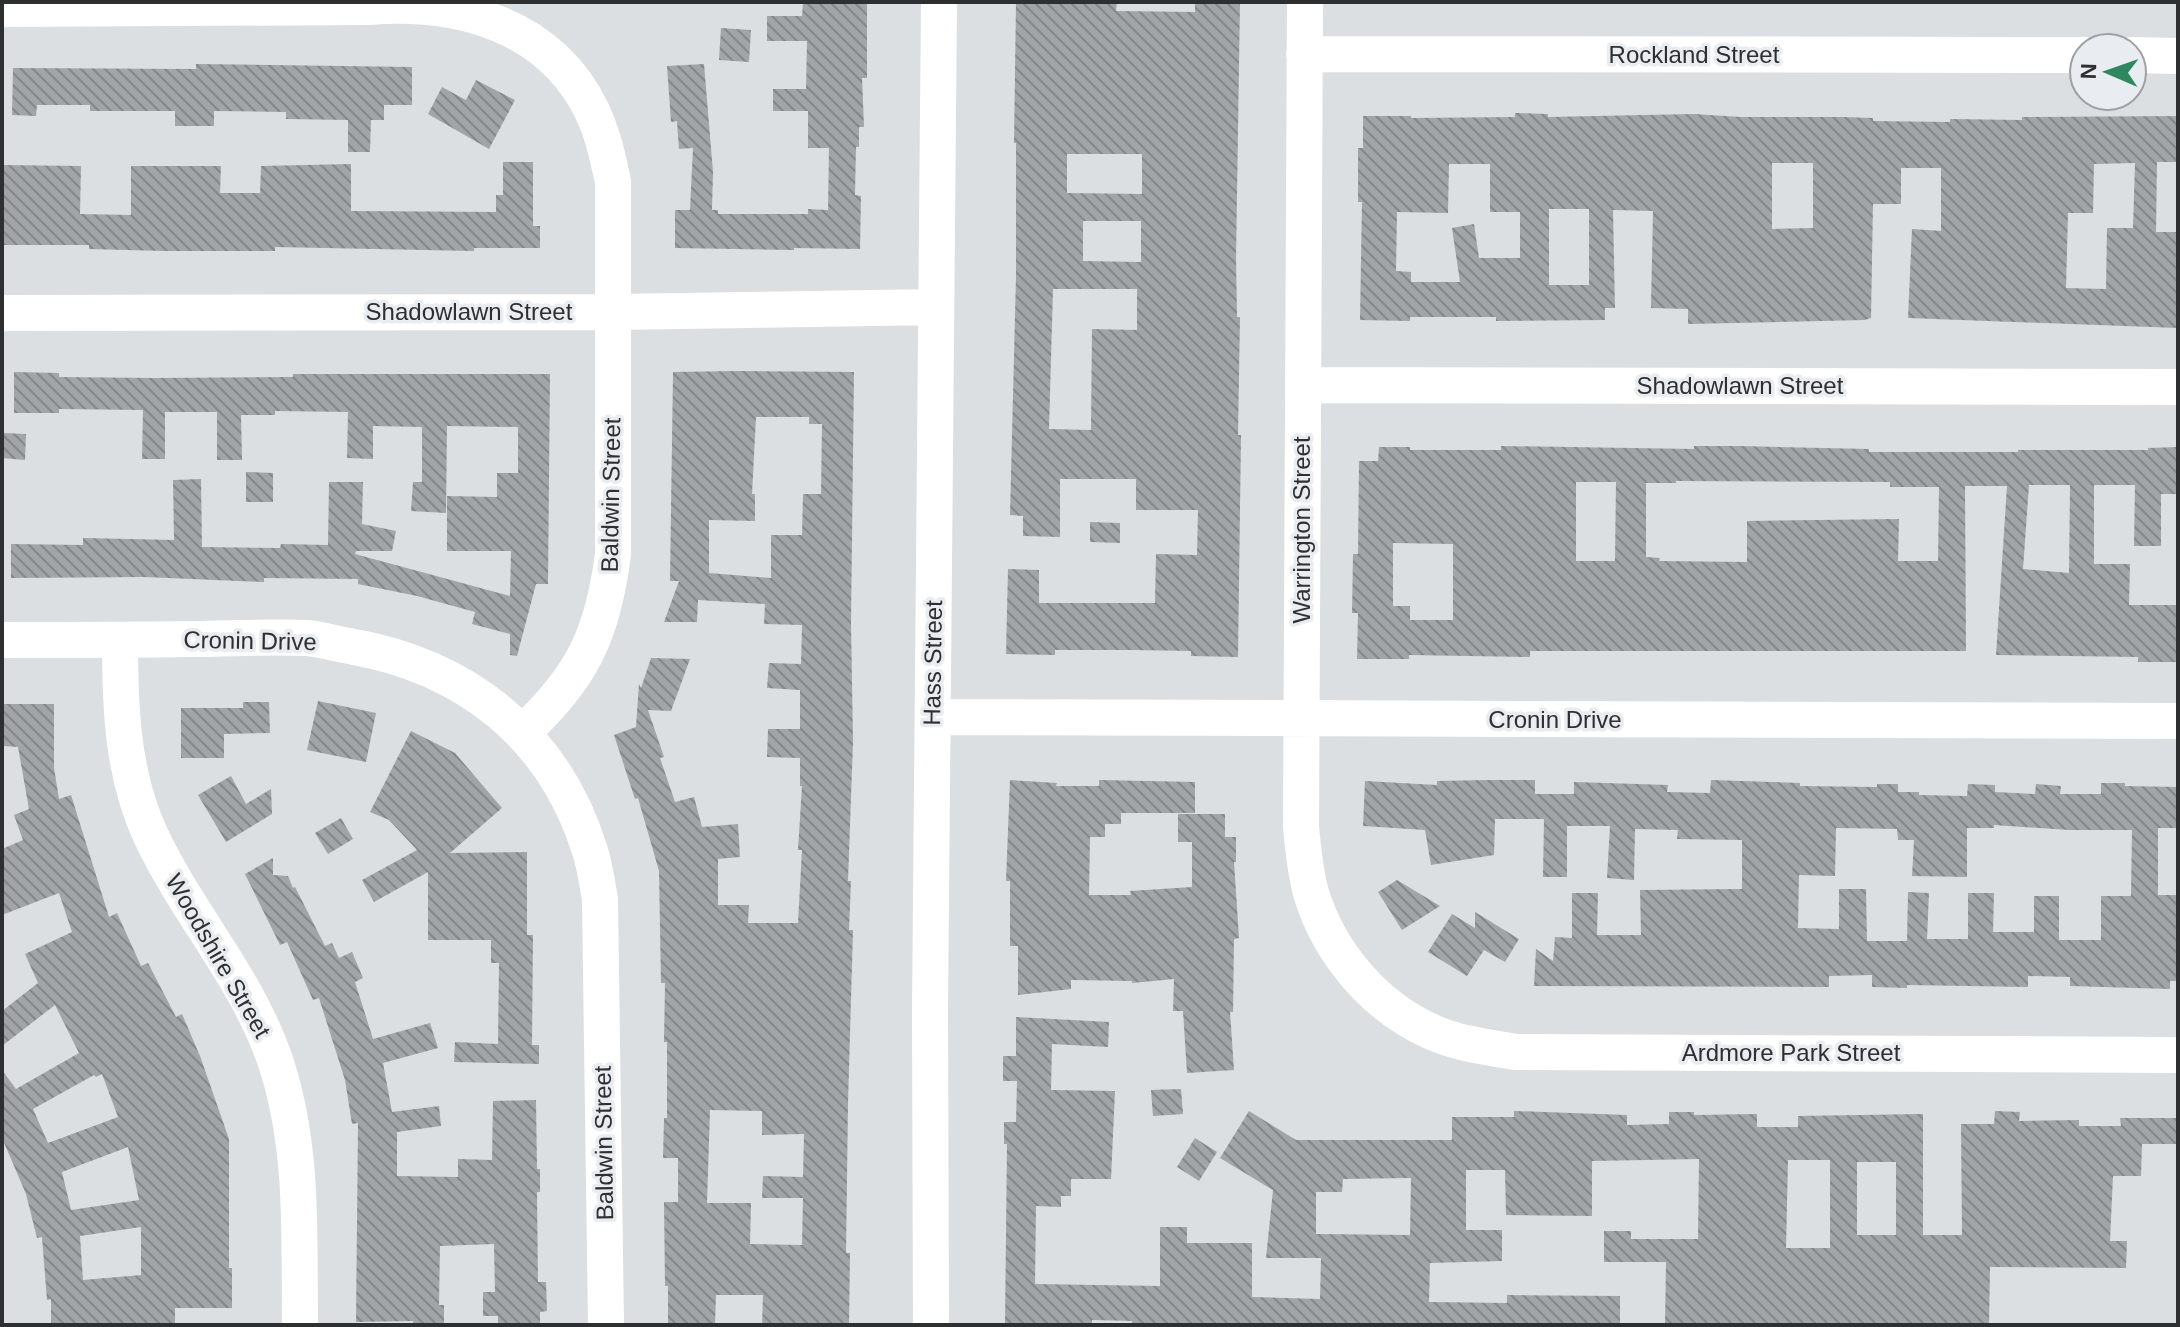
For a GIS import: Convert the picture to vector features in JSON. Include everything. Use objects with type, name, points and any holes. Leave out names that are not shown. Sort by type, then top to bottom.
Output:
[{"type":"street","name":"Hass Street","points":[[931,1325],[939,2]]},
{"type":"street","name":"Warrington Street","points":[[1305,2],[1301,826],[1305,869],[1315,905],[1338,952],[1369,989],[1409,1020]]},
{"type":"street","name":"Baldwin Street","points":[[2,9],[431,6],[465,12],[536,43],[558,63],[592,111],[605,144],[613,182],[613,554],[608,596],[595,637],[575,675],[548,709],[522,733],[551,768],[574,809],[591,853],[600,899],[606,1325]]},
{"type":"street","name":"Rockland Street","points":[[1304,54],[2068,55]]},
{"type":"street","points":[[2148,55],[2178,56]]},
{"type":"street","name":"Shadowlawn Street","points":[[2,313],[613,312],[936,307]]},
{"type":"street","name":"Shadowlawn Street","points":[[1303,385],[2178,387]]},
{"type":"street","name":"Cronin Drive","points":[[2,640],[310,638],[375,650],[453,679],[492,705],[522,733]]},
{"type":"street","name":"Woodshire Street","points":[[120,640],[122,729],[128,769],[140,808],[165,863],[257,1017],[275,1058],[290,1112],[298,1179],[300,1325]]},
{"type":"street","name":"Cronin Drive","points":[[933,717],[2178,721]]},
{"type":"street","name":"Ardmore Park Street","points":[[1409,1020],[1469,1045],[1516,1052],[2178,1055]]},
{"type":"building","points":[[803,2],[867,2],[867,78],[862,78],[864,127],[859,127],[859,147],[856,147],[855,195],[861,196],[860,249],[675,248],[675,210],[690,210],[693,148],[679,149],[677,121],[671,122],[667,66],[704,64],[713,172],[712,210],[718,210],[718,214],[808,214],[808,209],[828,210],[829,148],[808,148],[808,111],[773,111],[773,89],[806,89],[807,41],[767,41],[767,16],[802,16]]},
{"type":"building","points":[[1016,2],[1117,2],[1116,11],[1195,12],[1195,2],[1240,2],[1236,258],[1237,317],[1240,317],[1238,435],[1241,435],[1238,657],[1191,656],[1191,651],[1134,650],[1055,650],[1055,655],[1006,654],[1008,569],[1039,570],[1039,603],[1155,603],[1156,554],[1197,555],[1198,510],[1136,510],[1136,479],[1060,479],[1060,537],[1023,536],[1023,516],[1010,515],[1016,276]],"holes":[[[1067,154],[1142,154],[1142,194],[1067,193]],[[1083,221],[1141,221],[1141,262],[1083,261]],[[1053,289],[1137,289],[1137,330],[1092,329],[1091,430],[1049,429]]]},
{"type":"building","points":[[721,28],[751,30],[749,62],[719,60]]},
{"type":"building","points":[[196,64],[412,67],[412,105],[384,105],[384,120],[371,120],[370,152],[348,152],[348,120],[286,119],[286,112],[214,111],[214,126],[175,126],[175,111],[90,111],[90,105],[37,105],[36,116],[12,115],[13,68],[196,69]]},
{"type":"building","points":[[476,80],[515,100],[489,149],[428,114],[442,87],[466,100]]},
{"type":"building","points":[[1515,113],[1548,114],[1548,117],[1694,114],[1950,122],[1950,119],[2022,120],[2022,117],[2178,116],[2178,162],[2157,162],[2156,232],[2178,232],[2178,328],[1908,318],[1912,229],[1941,231],[1941,168],[1901,168],[1901,204],[1873,204],[1871,318],[1865,320],[1688,324],[1688,309],[1651,308],[1653,211],[1613,210],[1615,308],[1605,308],[1605,320],[1496,321],[1496,317],[1410,317],[1410,321],[1360,320],[1362,202],[1358,202],[1358,148],[1363,148],[1363,116],[1515,117]],"holes":[[[1772,163],[1813,163],[1813,228],[1772,229]],[[2135,163],[2133,228],[2107,228],[2106,289],[2066,288],[2068,213],[2093,213],[2094,164]],[[1449,164],[1490,164],[1490,212],[1520,212],[1520,258],[1479,258],[1474,224],[1452,228],[1460,282],[1411,282],[1411,272],[1396,271],[1397,212],[1448,213]],[[1549,209],[1589,209],[1589,285],[1549,285]]]},
{"type":"building","points":[[503,162],[533,162],[533,226],[540,226],[540,248],[474,248],[474,251],[275,247],[275,251],[164,251],[89,249],[89,245],[2,245],[2,165],[81,166],[80,214],[131,215],[131,166],[221,166],[220,193],[260,193],[261,166],[351,164],[351,211],[496,212],[496,195],[503,195]]},
{"type":"building","points":[[14,372],[59,373],[59,377],[154,378],[293,377],[293,374],[550,374],[548,584],[536,584],[517,656],[510,655],[510,634],[472,624],[475,612],[358,584],[358,579],[264,578],[264,582],[145,577],[11,578],[11,544],[83,545],[83,538],[174,540],[173,480],[201,479],[202,547],[328,545],[329,482],[363,482],[362,524],[396,531],[392,551],[356,551],[355,554],[510,596],[511,551],[447,551],[447,496],[497,497],[497,473],[518,473],[518,427],[447,426],[446,513],[411,511],[413,482],[422,482],[422,427],[373,426],[373,459],[347,458],[348,412],[275,411],[275,415],[241,415],[242,460],[217,460],[217,412],[165,412],[165,459],[142,459],[143,410],[59,409],[59,413],[14,413]]},
{"type":"building","points":[[673,372],[854,372],[853,742],[848,881],[851,881],[849,930],[853,930],[846,1253],[850,1253],[849,1325],[762,1325],[763,1295],[716,1295],[715,1325],[668,1325],[664,1202],[678,1202],[678,1158],[663,1158],[664,1118],[667,1118],[667,1042],[664,1042],[665,983],[661,983],[659,871],[638,798],[635,799],[614,735],[636,727],[639,684],[641,688],[651,658],[690,659],[671,711],[648,710],[675,802],[694,797],[702,827],[738,824],[740,857],[718,859],[718,905],[749,905],[748,923],[798,923],[802,850],[798,850],[802,786],[800,758],[767,757],[768,729],[800,729],[800,690],[767,688],[769,663],[801,664],[802,625],[764,624],[765,604],[698,600],[697,622],[664,622],[679,581],[670,581]],"holes":[[[756,417],[809,417],[809,424],[822,424],[821,494],[803,494],[802,535],[771,535],[771,578],[709,573],[709,520],[755,521],[755,494],[752,494]],[[710,1110],[762,1111],[762,1135],[804,1134],[803,1177],[763,1176],[762,1198],[803,1198],[802,1245],[750,1244],[751,1203],[707,1203]]]},
{"type":"building","points":[[3,433],[26,434],[25,460],[2,458]]},
{"type":"building","points":[[1501,446],[1694,449],[1694,446],[1740,446],[1869,449],[1869,452],[2018,452],[2178,447],[2178,494],[2161,494],[2161,546],[2134,546],[2135,485],[2094,485],[2094,564],[2130,564],[2129,605],[2178,605],[2178,662],[2138,662],[2138,657],[1996,655],[2007,486],[1965,486],[1966,651],[1530,651],[1530,657],[1409,655],[1409,659],[1357,659],[1358,613],[1352,613],[1353,554],[1358,554],[1359,461],[1378,461],[1379,447],[1501,450]],"holes":[[[1576,482],[1616,482],[1615,561],[1576,561]],[[1890,482],[1890,487],[1939,487],[1938,561],[1898,561],[1899,519],[1747,521],[1747,562],[1659,561],[1660,558],[1646,557],[1646,483]],[[2029,485],[2070,485],[2069,573],[2023,569]],[[1393,543],[1453,544],[1453,620],[1410,620],[1410,606],[1393,606]]]},
{"type":"building","points":[[246,472],[273,473],[273,502],[246,502]]},
{"type":"building","points":[[1090,522],[1120,523],[1120,543],[1090,542]]},
{"type":"building","points":[[318,701],[376,713],[366,762],[307,750]]},
{"type":"building","points":[[243,702],[269,702],[270,733],[224,734],[224,758],[181,758],[181,708],[243,708]]},
{"type":"building","points":[[4,704],[54,704],[54,768],[59,799],[71,795],[109,917],[117,913],[141,966],[148,963],[176,1017],[182,1014],[229,1139],[232,1308],[175,1308],[175,1325],[51,1325],[51,1299],[47,1300],[42,1237],[37,1238],[26,1194],[2,1138],[2,1070],[16,1089],[79,1053],[55,1005],[2,1046],[2,1011],[38,983],[25,954],[72,932],[59,893],[2,915],[2,849],[23,840],[14,815],[29,809],[18,747],[4,746]],"holes":[[[102,1074],[118,1117],[48,1143],[33,1109],[94,1075]],[[128,1147],[139,1200],[71,1210],[62,1172]],[[141,1227],[141,1275],[83,1280],[80,1236]]]},
{"type":"building","points":[[411,731],[455,753],[502,808],[450,853],[527,852],[527,935],[533,935],[532,1045],[539,1045],[539,1064],[454,1062],[455,1042],[498,1044],[499,963],[491,963],[491,940],[428,940],[428,872],[374,902],[362,880],[417,850],[389,820],[370,812]]},
{"type":"building","points":[[231,776],[246,804],[271,789],[272,814],[226,842],[198,795]]},
{"type":"building","points":[[1010,780],[1057,783],[1056,786],[1099,786],[1099,780],[1195,782],[1195,813],[1121,813],[1121,824],[1105,824],[1105,837],[1090,837],[1089,895],[1131,895],[1130,891],[1192,887],[1192,842],[1178,842],[1178,814],[1225,814],[1225,837],[1236,837],[1234,862],[1239,938],[1234,939],[1233,1012],[1230,1012],[1234,1070],[1187,1073],[1183,1011],[1173,1011],[1174,979],[1132,983],[1071,980],[1071,989],[1018,995],[1018,946],[1010,946],[1010,881],[1006,881]]},
{"type":"building","points":[[1535,780],[1535,794],[1574,794],[1574,782],[1668,785],[1667,792],[1710,793],[1711,780],[1800,783],[1800,786],[1877,787],[1877,784],[1898,784],[1898,792],[1967,796],[1968,784],[1995,785],[1995,792],[2035,794],[2036,784],[2061,786],[2060,794],[2101,794],[2101,783],[2178,787],[2178,828],[2158,828],[2158,895],[2178,895],[2178,981],[2170,981],[2170,989],[2070,986],[2070,977],[2028,976],[2028,987],[1907,985],[1907,988],[1872,987],[1872,975],[1829,976],[1829,987],[1534,986],[1536,949],[1553,961],[1555,937],[1572,938],[1572,893],[1598,893],[1597,935],[1641,935],[1640,890],[1742,889],[1742,840],[1677,839],[1678,830],[1635,829],[1634,880],[1607,878],[1610,826],[1567,826],[1567,877],[1543,877],[1544,819],[1495,819],[1494,855],[1431,865],[1425,830],[1363,826],[1365,781],[1437,785],[1437,781]],"holes":[[[1994,825],[2132,830],[2131,896],[2101,896],[2101,940],[2059,940],[2059,896],[2034,896],[2034,932],[1993,932],[1994,893],[1968,893],[1968,939],[1927,939],[1929,893],[1908,892],[1907,941],[1867,941],[1866,889],[1839,889],[1839,929],[1798,928],[1799,875],[1835,876],[1836,828],[1897,829],[1898,840],[1914,840],[1912,876],[1967,877],[1967,828],[1994,828]]]},
{"type":"building","points":[[341,818],[353,839],[328,854],[315,833]]},
{"type":"building","points":[[273,858],[273,875],[288,876],[325,946],[332,943],[339,958],[352,952],[363,978],[355,982],[373,1039],[430,1023],[438,1048],[383,1063],[392,1112],[439,1106],[441,1126],[397,1132],[397,1176],[458,1177],[458,1159],[492,1160],[493,1101],[536,1100],[537,1169],[540,1169],[540,1192],[537,1192],[538,1282],[546,1282],[547,1311],[540,1312],[540,1325],[498,1325],[498,1316],[483,1316],[483,1292],[495,1292],[494,1244],[440,1246],[439,1305],[444,1305],[444,1325],[413,1325],[413,1321],[356,1322],[358,1123],[352,1124],[345,1080],[319,998],[313,1000],[287,942],[280,945],[245,874]]},
{"type":"building","points":[[1397,880],[1440,906],[1402,930],[1378,892]]},
{"type":"building","points":[[1475,912],[1519,939],[1505,962],[1484,950],[1467,976],[1428,952],[1452,914],[1475,928]]},
{"type":"building","points":[[1016,1017],[1109,1022],[1108,1047],[1052,1044],[1051,1090],[1115,1091],[1111,1179],[1071,1179],[1071,1196],[1061,1196],[1061,1207],[1036,1206],[1035,1284],[1160,1286],[1160,1227],[1187,1227],[1187,1243],[1252,1243],[1252,1297],[1320,1299],[1321,1258],[1266,1258],[1273,1190],[1220,1158],[1249,1111],[1296,1140],[1452,1140],[1452,1117],[1514,1117],[1514,1111],[1627,1115],[1627,1125],[1669,1124],[1669,1112],[1694,1112],[1694,1115],[1757,1114],[1757,1127],[1798,1127],[1798,1116],[1923,1114],[1923,1235],[1962,1235],[1961,1124],[1994,1124],[1995,1111],[2020,1112],[2019,1121],[2079,1120],[2079,1126],[2121,1126],[2120,1118],[2178,1118],[2178,1144],[2142,1144],[2141,1176],[2113,1176],[2110,1241],[2127,1241],[2126,1268],[1990,1267],[1989,1325],[1665,1325],[1666,1262],[1604,1262],[1604,1231],[1631,1231],[1631,1239],[1698,1239],[1699,1159],[1592,1161],[1592,1216],[1506,1215],[1505,1170],[1466,1170],[1466,1230],[1502,1230],[1502,1261],[1430,1263],[1429,1302],[1507,1303],[1507,1295],[1620,1296],[1620,1325],[1132,1325],[1132,1321],[1092,1320],[1092,1325],[1005,1325],[1007,1144],[1004,1144],[1004,1122],[1016,1122],[1017,1081],[1003,1081],[1003,1056],[1016,1056]],"holes":[[[1788,1160],[1830,1160],[1830,1248],[1786,1248]],[[1857,1162],[1896,1162],[1896,1235],[1857,1235]],[[1411,1178],[1410,1235],[1316,1234],[1316,1192],[1342,1192],[1343,1179]]]},
{"type":"building","points":[[1181,1089],[1183,1114],[1153,1116],[1151,1090]]},
{"type":"building","points":[[1195,1138],[1217,1152],[1199,1181],[1177,1167]]}]
